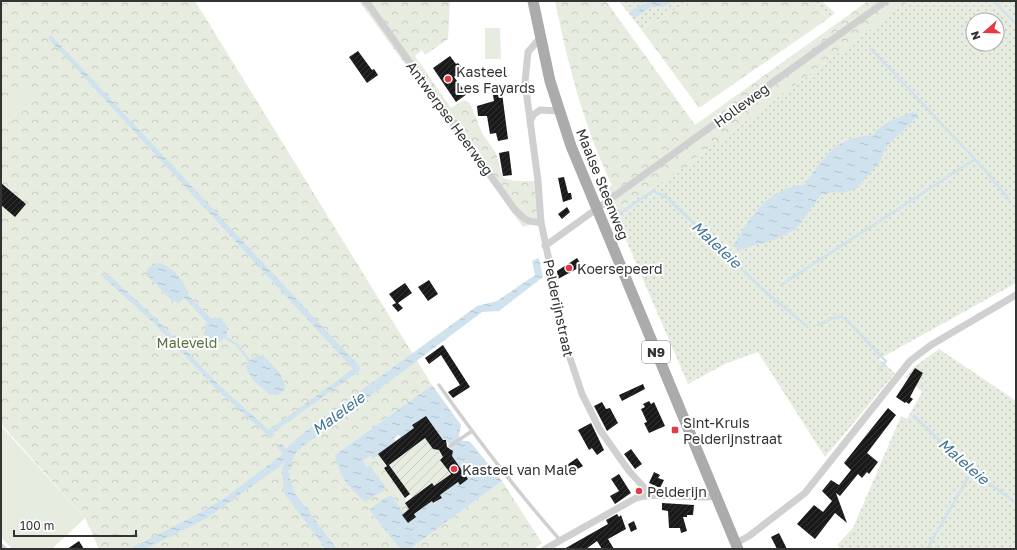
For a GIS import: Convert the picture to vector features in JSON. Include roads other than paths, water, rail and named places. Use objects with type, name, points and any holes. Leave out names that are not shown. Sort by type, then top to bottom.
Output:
[{"type":"main road","name":"Maalse Steenweg","points":[[533,1],[540,38],[559,111],[596,208],[737,546]]},
{"type":"street","name":"Antwerpse Heerweg","points":[[366,1],[515,210],[526,221],[531,223],[541,222]]},
{"type":"street","name":"Holleweg","points":[[546,246],[596,208],[886,1]]},
{"type":"street","name":"Pelderijnstraat","points":[[540,38],[528,52],[525,82],[541,222],[568,352],[582,394],[600,430],[630,471],[651,495]]},
{"type":"street","points":[[530,122],[533,115],[540,110],[559,111]]},
{"type":"street","points":[[737,546],[804,493],[910,361],[931,345],[1016,295]]},
{"type":"street","points":[[545,549],[629,501],[651,495],[698,498],[717,496]]},
{"type":"lane","points":[[439,384],[472,431],[524,498],[560,540]]},
{"type":"lane","points":[[450,446],[472,431]]},
{"type":"water","points":[[649,1],[673,1],[663,7],[652,6],[635,18],[631,15],[631,11]]},
{"type":"water","points":[[51,35],[360,367],[359,371],[273,433],[275,435],[271,438],[216,389],[153,322],[103,277],[107,273],[156,319],[222,388],[269,430],[353,369],[48,38]]},
{"type":"water","points":[[915,111],[918,116],[885,148],[880,162],[857,188],[844,193],[832,192],[821,195],[796,229],[777,239],[738,250],[734,245],[746,224],[762,205],[781,191],[804,185],[825,157],[840,144],[860,137],[873,135],[882,126],[892,120]]},
{"type":"water","points":[[539,258],[543,277],[499,311],[482,312],[302,447],[293,457],[291,470],[288,471],[294,492],[337,549],[326,549],[284,493],[282,469],[285,461],[279,467],[207,518],[145,549],[129,549],[198,514],[226,497],[283,454],[277,447],[281,443],[286,449],[302,434],[477,306],[497,301],[535,275],[532,261]]},
{"type":"water","points":[[158,263],[163,264],[176,273],[185,286],[187,291],[186,293],[211,318],[221,318],[227,326],[227,335],[220,342],[211,341],[204,334],[205,325],[207,322],[184,298],[179,302],[172,301],[148,276],[147,269]]},
{"type":"water","points":[[263,355],[281,376],[285,386],[285,391],[277,395],[269,394],[253,380],[246,369],[247,363],[254,357]]},
{"type":"water","points":[[432,385],[461,425],[459,436],[463,441],[469,441],[472,444],[502,481],[410,549],[400,549],[369,510],[388,496],[392,496],[404,513],[402,515],[408,523],[416,517],[414,514],[432,501],[434,504],[442,498],[440,495],[458,482],[460,484],[468,479],[450,454],[453,452],[447,441],[444,441],[426,416],[412,425],[414,428],[401,438],[399,435],[394,438],[396,441],[373,459],[370,456],[363,461],[367,467],[370,466],[385,486],[384,490],[365,502],[342,476],[335,455]]},
{"type":"waterway","points":[[994,1],[1016,24]]},
{"type":"waterway","points":[[871,49],[975,159],[1009,199]]},
{"type":"waterway","points":[[781,285],[975,159]]},
{"type":"waterway","name":"Maleleie","points":[[620,213],[653,191],[666,197],[767,293],[808,327]]},
{"type":"waterway","name":"Maleleie","points":[[818,325],[836,317],[842,317],[845,319],[886,361],[879,370]]},
{"type":"waterway","points":[[225,337],[237,345],[249,360]]},
{"type":"waterway","name":"Maleleie","points":[[914,416],[971,470],[1016,503]]},
{"type":"waterway","points":[[927,549],[972,471]]},
{"type":"place","name":"Kasteel Les Fayards","points":[[448,79]]},
{"type":"place","name":"Koersepeerd","points":[[569,268]]},
{"type":"place","name":"Sint-Kruis Pelderijnstraat","points":[[675,430]]},
{"type":"place","name":"Kasteel van Male","points":[[454,469]]},
{"type":"place","name":"Pelderijn","points":[[639,491]]},
{"type":"park label","name":"Maleveld","points":[[187,342]]}]
